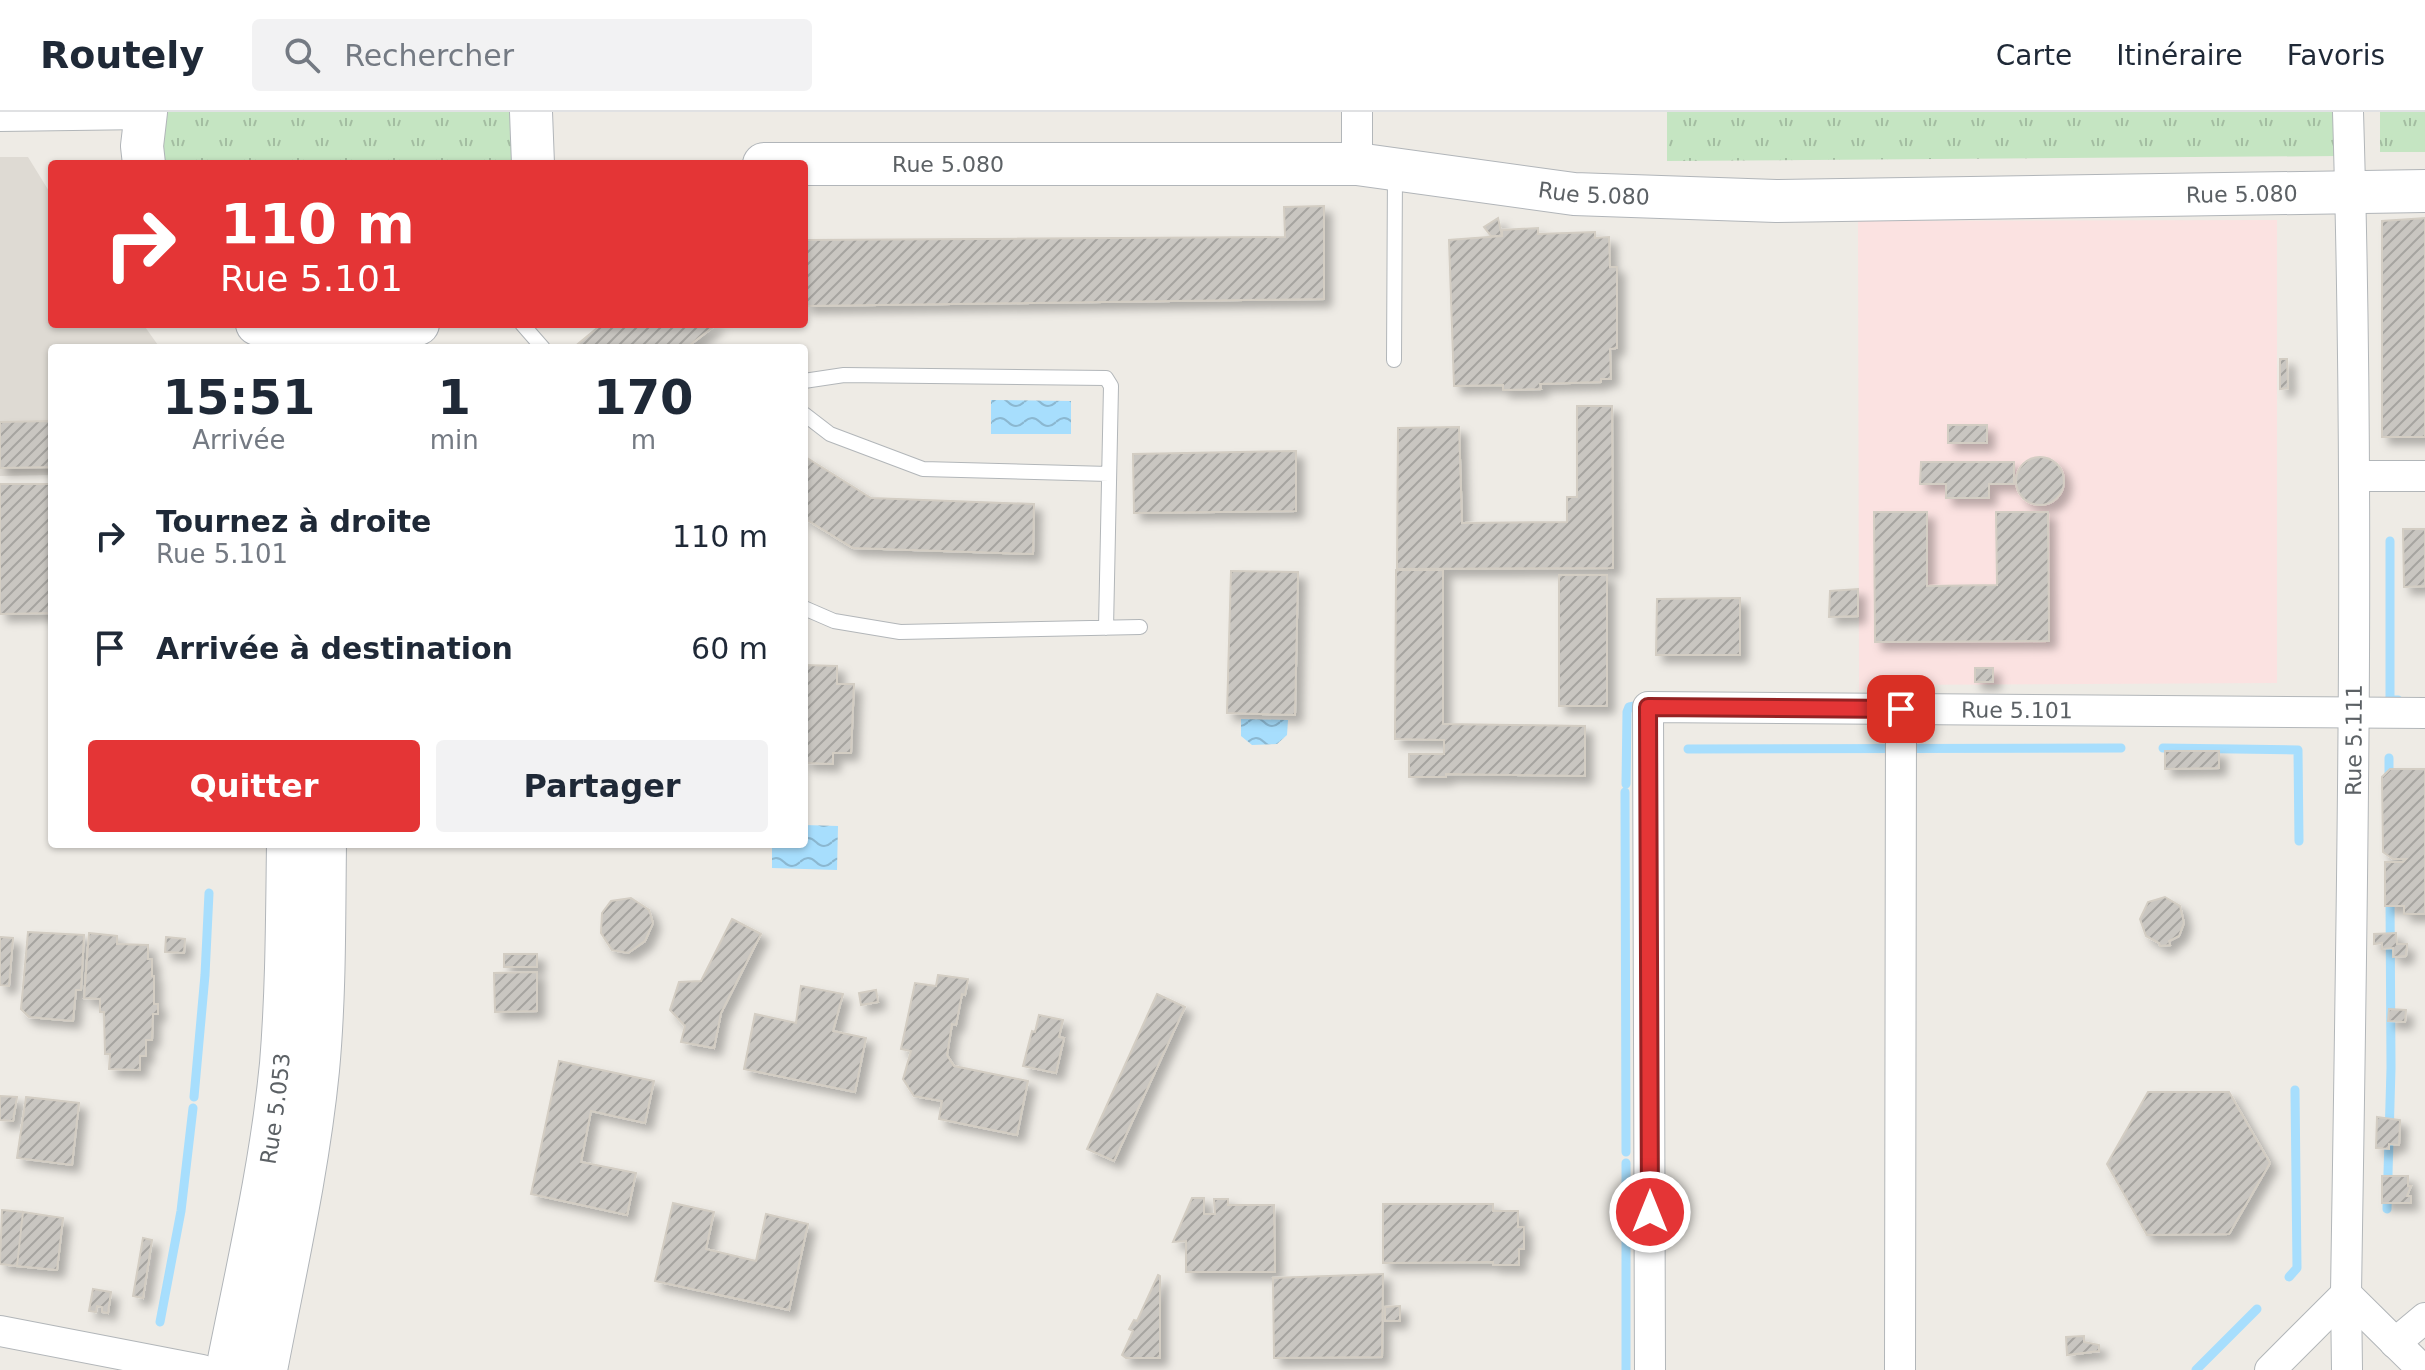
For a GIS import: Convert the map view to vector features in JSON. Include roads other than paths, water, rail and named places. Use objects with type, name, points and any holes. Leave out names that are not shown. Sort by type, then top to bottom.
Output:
[{"type":"main road","points":[[531,112],[533,160]]},
{"type":"main road","points":[[144,160],[145,113]]},
{"type":"main road","name":"Rue 5.080","points":[[808,164],[1376,167],[1574,194],[1776,201],[2425,191]]},
{"type":"main road","points":[[266,328],[285,336],[323,341],[353,341],[410,333]]},
{"type":"main road","name":"Rue 5.053","points":[[227,1370],[267,1163],[281,1066],[288,848]]},
{"type":"main road","name":"Rue 5.053","points":[[266,1370],[305,1168],[318,1070],[324,982],[325,848]]},
{"type":"street","points":[[1357,112],[1376,167]]},
{"type":"street","name":"Rue 5.111","points":[[2347,1370],[2354,712],[2348,112]]},
{"type":"street","points":[[0,116],[145,113]]},
{"type":"street","points":[[2354,476],[2425,476]]},
{"type":"street","name":"Rue 5.101","points":[[1650,1370],[1648,707],[2425,713]]},
{"type":"street","points":[[1900,1370],[1901,709]]},
{"type":"street","points":[[2270,1370],[2346,1294],[2423,1370]]},
{"type":"street","points":[[2395,1343],[2425,1318]]},
{"type":"street","points":[[0,1331],[202,1370]]},
{"type":"lane","points":[[1376,167],[1394,360]]},
{"type":"lane","points":[[526,328],[540,344]]},
{"type":"lane","points":[[808,380],[844,375],[1106,378],[1111,386],[1106,628]]},
{"type":"lane","points":[[808,417],[830,434],[923,469],[1109,474]]},
{"type":"lane","points":[[808,610],[834,621],[900,632],[1140,627]]},
{"type":"water","points":[[991,400],[1071,401],[1071,434],[991,434]]},
{"type":"water","points":[[1241,719],[1288,720],[1287,735],[1277,744],[1252,745],[1241,736]]},
{"type":"water","points":[[808,825],[838,826],[837,870],[772,868],[772,848],[808,848]]},
{"type":"waterway","points":[[2390,541],[2390,700],[2398,700]]},
{"type":"waterway","points":[[1626,784],[1627,712],[1629,707],[1645,704]]},
{"type":"waterway","points":[[1688,749],[2121,748]]},
{"type":"waterway","points":[[2163,748],[2298,750],[2299,841]]},
{"type":"waterway","points":[[2389,758],[2389,782]]},
{"type":"waterway","points":[[1625,792],[1626,1152]]},
{"type":"waterway","points":[[194,1097],[209,893]]},
{"type":"waterway","points":[[2387,1209],[2391,1068],[2390,896]]},
{"type":"waterway","points":[[2289,1277],[2297,1268],[2295,1090]]},
{"type":"waterway","points":[[160,1322],[181,1211],[193,1108]]},
{"type":"waterway","points":[[1626,1163],[1626,1370]]},
{"type":"waterway","points":[[2196,1370],[2257,1309]]}]
